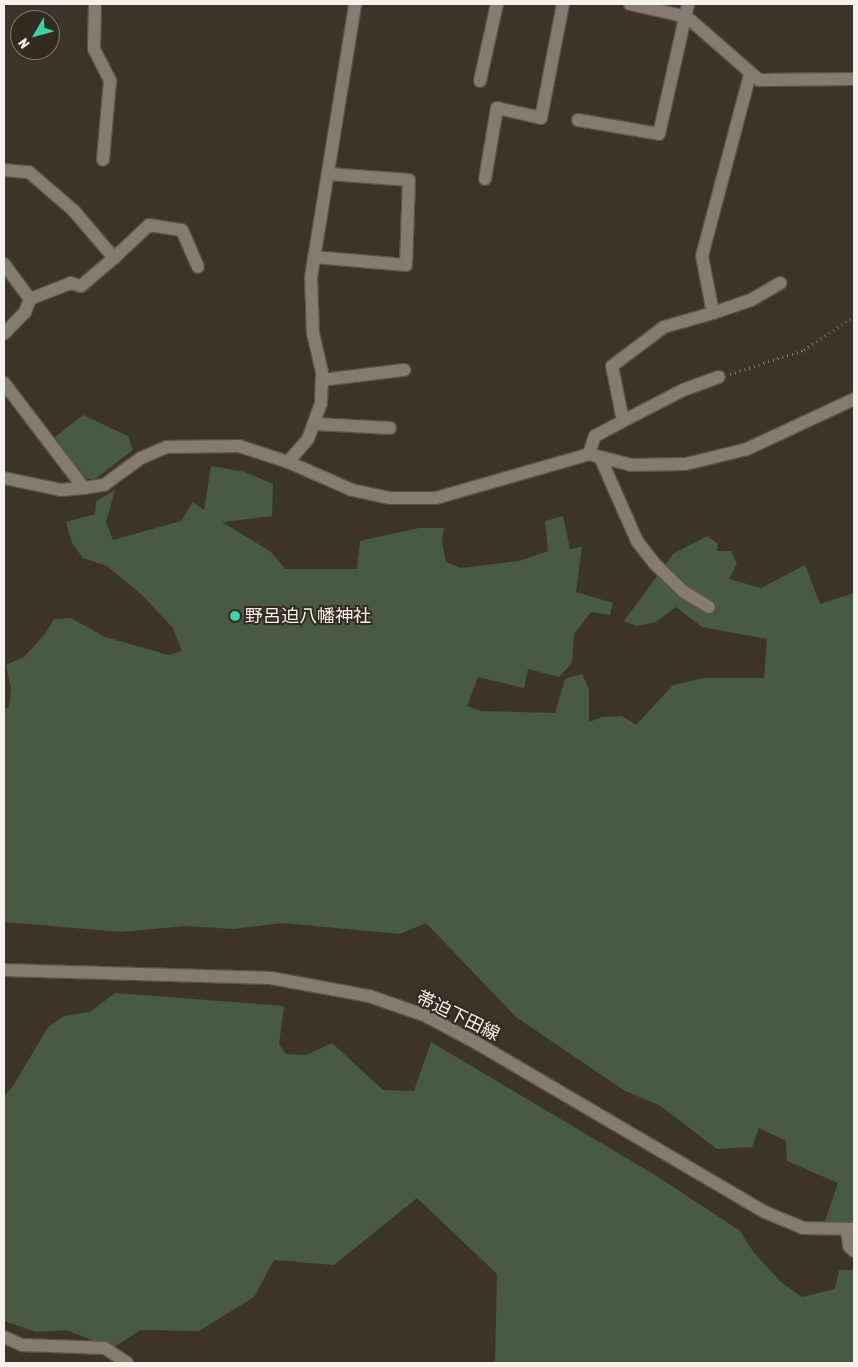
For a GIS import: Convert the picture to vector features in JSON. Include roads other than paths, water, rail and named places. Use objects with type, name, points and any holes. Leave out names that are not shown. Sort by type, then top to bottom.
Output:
[{"type":"street","points":[[94,4],[94,49],[110,81],[103,160]]},
{"type":"street","points":[[288,462],[308,439],[316,424],[321,403],[322,380],[313,334],[311,277],[355,4]]},
{"type":"street","points":[[480,81],[497,4]]},
{"type":"street","points":[[485,179],[497,108],[541,118],[563,4]]},
{"type":"street","points":[[630,4],[687,10],[750,74],[759,80],[854,79]]},
{"type":"street","points":[[578,120],[659,134],[687,10]]},
{"type":"street","points":[[713,313],[702,256],[750,74]]},
{"type":"street","points":[[4,170],[29,172],[74,210],[114,258]]},
{"type":"street","points":[[314,256],[406,265],[409,180],[328,174]]},
{"type":"street","points":[[4,334],[25,312],[30,299],[70,283],[81,286],[149,226],[182,230],[198,268]]},
{"type":"street","points":[[4,264],[30,299]]},
{"type":"street","points":[[624,421],[612,366],[664,327],[751,300],[781,283]]},
{"type":"street","points":[[322,380],[404,370]]},
{"type":"street","points":[[709,607],[684,592],[655,564],[637,541],[595,455],[596,436],[683,390],[720,378]]},
{"type":"street","points":[[4,383],[84,488]]},
{"type":"street","points":[[4,478],[61,490],[84,488],[104,485],[141,458],[167,447],[239,446],[288,462],[352,490],[390,498],[436,498],[595,455],[631,465],[686,464],[748,449],[854,399]]},
{"type":"street","points":[[316,424],[390,428]]},
{"type":"street","name":"帯迫下田線","points":[[4,970],[271,978],[369,996],[424,1015],[475,1042],[765,1212],[803,1228],[851,1230]]},
{"type":"street","points":[[851,1230],[849,1246],[854,1251]]},
{"type":"street","points":[[4,1337],[22,1345],[105,1348],[127,1363]]},
{"type":"place","name":"野呂迫八幡神社","points":[[235,616]]}]
